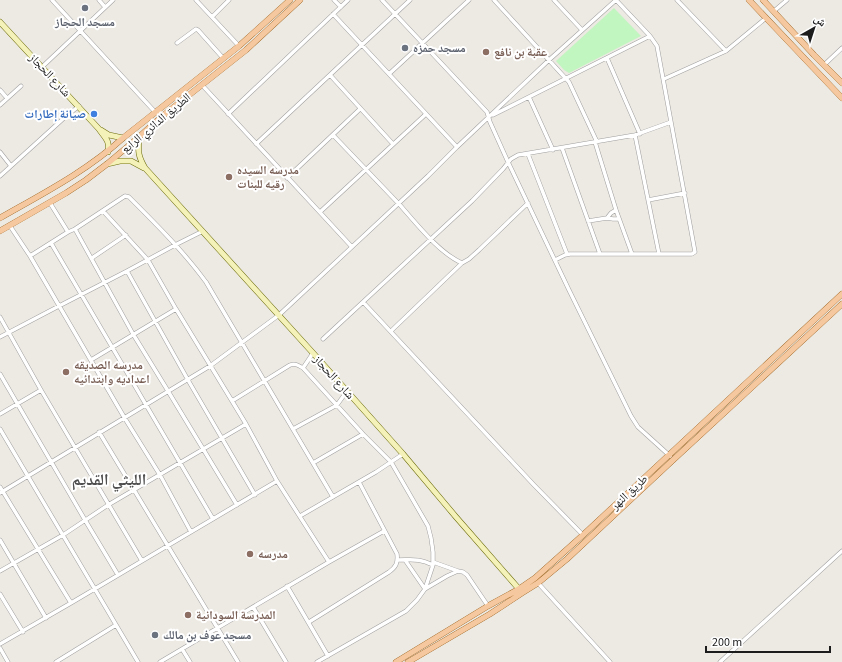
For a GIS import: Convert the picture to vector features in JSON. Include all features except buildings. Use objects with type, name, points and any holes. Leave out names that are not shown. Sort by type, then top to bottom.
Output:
[{"type":"main road","name":"الطريق الدائري الرابع","points":[[0,218],[65,181],[108,152],[123,138],[239,46],[290,0]]},
{"type":"main road","name":"الطريق الدائري الرابع","points":[[0,231],[50,203],[86,180],[160,118],[246,50],[300,0]]},
{"type":"main road","points":[[749,0],[842,98]]},
{"type":"main road","points":[[763,0],[842,83]]},
{"type":"main road","name":"شارع الحجاز","points":[[0,22],[99,129],[108,142],[108,152]]},
{"type":"main road","points":[[815,69],[820,69],[824,65]]},
{"type":"main road","name":"شارع الحجاز","points":[[99,129],[109,135],[123,138]]},
{"type":"main road","name":"شارع الحجاز","points":[[139,137],[138,154],[145,168],[403,454],[519,589]]},
{"type":"main road","name":"شارع الحجاز","points":[[106,164],[120,161],[131,161],[145,168]]},
{"type":"main road","name":"طريق النهر","points":[[396,662],[535,578],[842,294]]},
{"type":"main road","name":"طريق النهر","points":[[408,662],[490,614],[538,583],[567,559],[842,304]]},
{"type":"street","points":[[52,0],[156,113]]},
{"type":"street","points":[[99,0],[105,7]]},
{"type":"street","points":[[42,67],[113,0]]},
{"type":"street","points":[[196,0],[239,46]]},
{"type":"street","points":[[212,16],[229,0]]},
{"type":"street","points":[[334,0],[341,7]]},
{"type":"street","points":[[228,114],[348,0]]},
{"type":"street","points":[[382,0],[487,112],[508,162],[631,416],[638,427],[674,460]]},
{"type":"street","points":[[256,144],[410,0]]},
{"type":"street","points":[[389,74],[469,0]]},
{"type":"street","points":[[494,0],[566,78],[570,85],[596,142],[616,210],[632,254]]},
{"type":"street","points":[[554,0],[582,30]]},
{"type":"street","points":[[1,492],[210,366],[279,315],[428,176],[549,60],[616,0],[650,36],[657,46],[695,252],[692,254],[567,254],[555,260]]},
{"type":"street","points":[[677,0],[726,51]]},
{"type":"street","points":[[774,11],[787,0]]},
{"type":"street","points":[[333,14],[457,147]]},
{"type":"street","points":[[664,79],[726,51],[766,18]]},
{"type":"street","points":[[177,43],[196,29],[223,58]]},
{"type":"street","points":[[489,117],[650,36]]},
{"type":"street","points":[[824,65],[842,48]]},
{"type":"street","points":[[607,58],[640,134]]},
{"type":"street","points":[[330,75],[393,144]]},
{"type":"street","points":[[202,85],[287,178],[352,246]]},
{"type":"street","points":[[0,105],[20,86]]},
{"type":"street","points":[[0,90],[7,98]]},
{"type":"street","points":[[529,97],[553,150]]},
{"type":"street","points":[[0,176],[79,106]]},
{"type":"street","points":[[287,178],[360,108]]},
{"type":"street","points":[[320,212],[426,114]]},
{"type":"street","points":[[323,339],[472,201],[508,162],[518,155],[640,134],[672,122]]},
{"type":"street","points":[[333,135],[367,169],[430,239],[455,260],[462,263]]},
{"type":"street","points":[[635,135],[659,254]]},
{"type":"street","points":[[562,148],[600,254]]},
{"type":"street","points":[[0,152],[11,166]]},
{"type":"street","points":[[528,154],[567,254]]},
{"type":"street","points":[[648,200],[685,193]]},
{"type":"street","points":[[30,256],[75,229],[125,196],[129,196],[197,269],[242,342],[333,497]]},
{"type":"street","points":[[50,203],[68,232]]},
{"type":"street","points":[[391,331],[462,263],[479,250],[528,203]]},
{"type":"street","points":[[607,218],[609,214],[616,210]]},
{"type":"street","points":[[103,211],[148,260],[246,424],[277,481],[328,562]]},
{"type":"street","points":[[588,221],[607,218],[620,219]]},
{"type":"street","points":[[10,226],[30,256],[58,306],[160,475],[191,532]]},
{"type":"street","points":[[75,229],[133,334],[237,505]]},
{"type":"street","points":[[0,337],[203,231]]},
{"type":"street","points":[[92,258],[126,235]]},
{"type":"street","points":[[51,243],[213,519]]},
{"type":"street","points":[[126,271],[255,494]]},
{"type":"street","points":[[364,302],[534,485],[583,535]]},
{"type":"street","points":[[91,360],[176,309]]},
{"type":"street","points":[[0,317],[41,390],[142,561]]},
{"type":"street","points":[[303,368],[313,353]]},
{"type":"street","points":[[232,402],[264,380],[292,364],[303,368],[363,434],[391,462],[428,526],[431,538],[433,564],[425,589],[417,600],[406,611],[319,662]]},
{"type":"street","points":[[0,374],[118,575]]},
{"type":"street","points":[[0,414],[41,390]]},
{"type":"street","points":[[293,429],[337,405],[347,391]]},
{"type":"street","points":[[0,571],[63,535],[108,505],[203,448],[246,424]]},
{"type":"street","points":[[0,429],[138,662]]},
{"type":"street","points":[[99,432],[238,662]]},
{"type":"street","points":[[313,463],[363,434]]},
{"type":"street","points":[[300,516],[359,482],[403,454]]},
{"type":"street","points":[[0,644],[95,590],[277,481]]},
{"type":"street","points":[[309,622],[394,569],[396,564],[397,554],[359,482]]},
{"type":"street","points":[[0,487],[1,492],[70,604]]},
{"type":"street","points":[[160,662],[328,562],[384,531]]},
{"type":"street","points":[[0,540],[46,618]]},
{"type":"street","points":[[720,662],[842,551]]},
{"type":"street","points":[[397,560],[424,561],[463,572],[467,575],[488,606]]},
{"type":"street","points":[[405,560],[425,589]]},
{"type":"street","points":[[425,589],[458,571]]},
{"type":"street","points":[[538,583],[610,662]]},
{"type":"street","points":[[287,586],[328,656]]},
{"type":"street","points":[[0,594],[22,632]]},
{"type":"street","points":[[253,607],[286,662]]},
{"type":"street","points":[[57,662],[116,625]]},
{"type":"street","points":[[0,648],[8,662]]},
{"type":"street","points":[[182,649],[190,662]]},
{"type":"green space","points":[[614,8],[641,36],[569,73],[564,70],[556,61]]},
{"type":"place","name":"مسجد الحجاز","points":[[85,8]]},
{"type":"place","name":"مسجد حمزه","points":[[405,48]]},
{"type":"place","name":"عقبة بن نافع","points":[[486,52]]},
{"type":"place","name":"صيانة إطارات","points":[[94,114]]},
{"type":"place","name":"مدرسه السيده رقيه للبنات","points":[[229,177]]},
{"type":"place","name":"مدرسه الصديقه اعداديه وابتدائيه","points":[[66,372]]},
{"type":"place","name":"مدرسه","points":[[250,554]]},
{"type":"place","name":"المدرسة السودانية","points":[[188,615]]},
{"type":"place","name":"مسجد عوف بن مالك","points":[[155,635]]},
{"type":"district","name":"الليثي القديم","points":[[109,479]]}]
